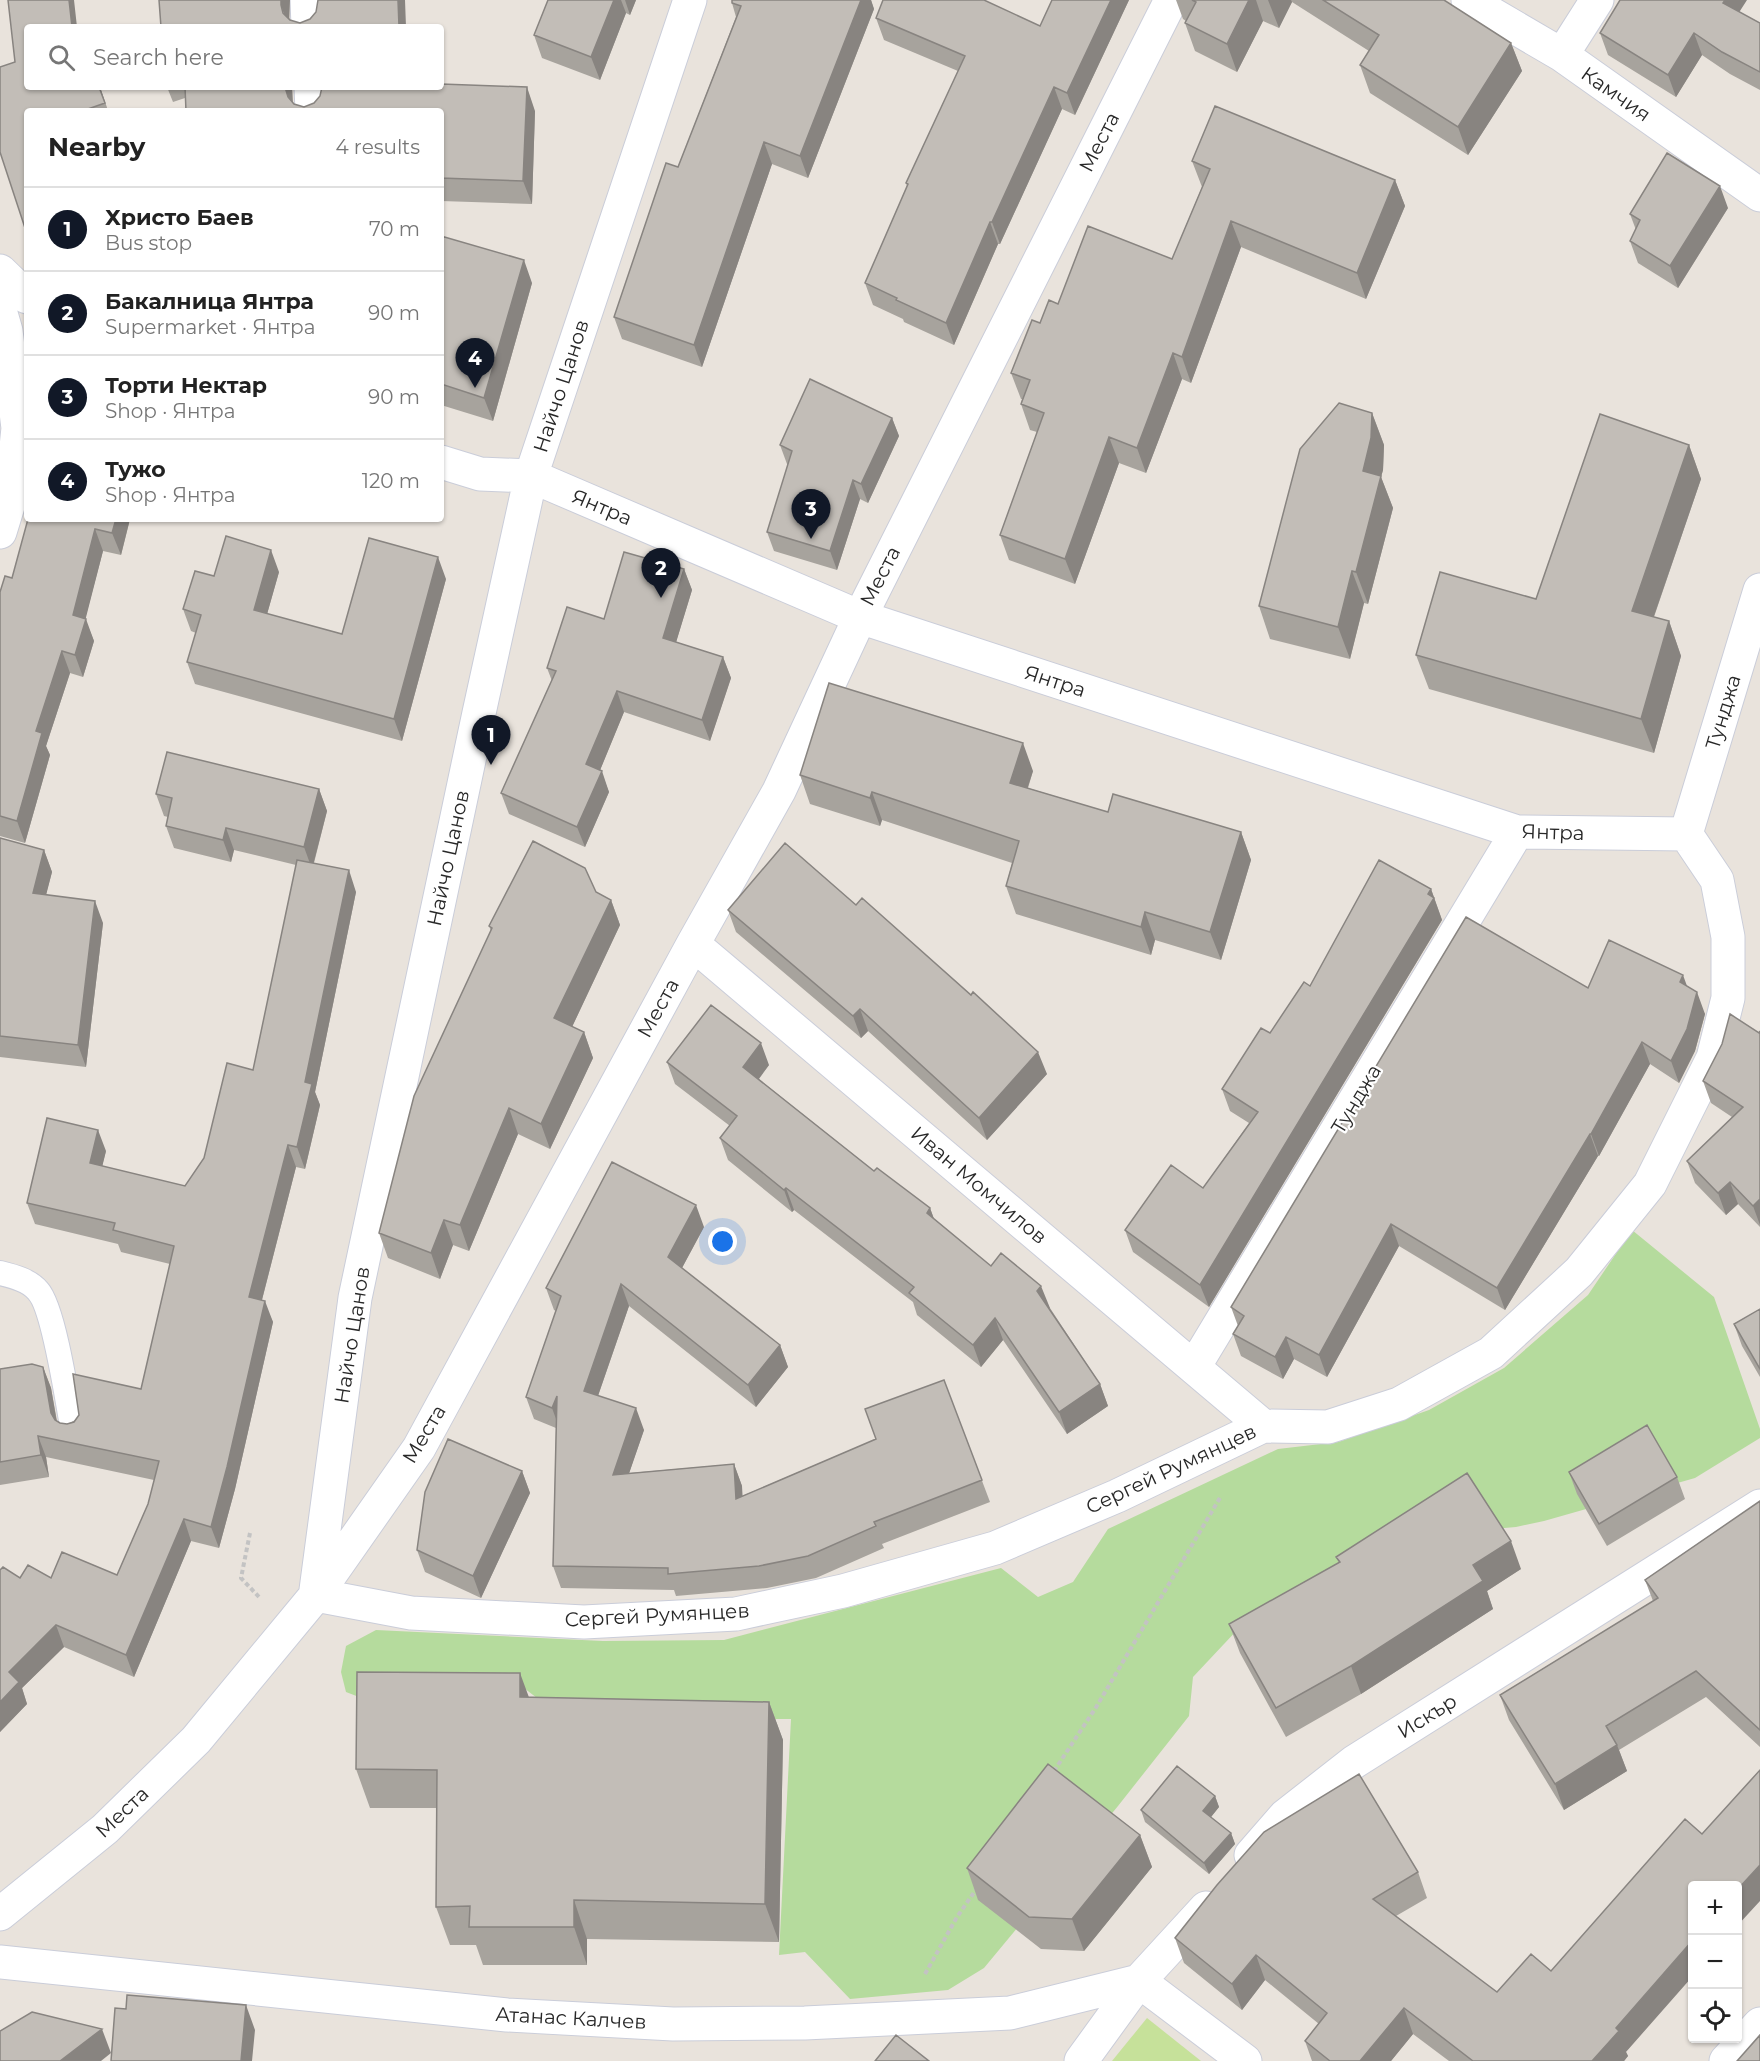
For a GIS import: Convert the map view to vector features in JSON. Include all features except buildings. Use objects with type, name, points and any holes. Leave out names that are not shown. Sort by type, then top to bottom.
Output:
[{"type":"street","points":[[307,0],[308,24]]},
{"type":"street","name":"Найчо Цанов","points":[[316,1595],[355,1298],[478,713],[531,476],[690,0]]},
{"type":"street","name":"Места","points":[[0,1914],[105,1829],[196,1740],[316,1595],[419,1448],[693,944],[779,791],[860,617],[1171,0]]},
{"type":"street","name":"Камчия","points":[[1468,0],[1562,56],[1760,195]]},
{"type":"street","points":[[1562,56],[1598,0]]},
{"type":"street","points":[[311,90],[312,108]]},
{"type":"street","points":[[0,271],[24,294]]},
{"type":"street","points":[[0,310],[6,331],[18,428],[11,496],[0,532]]},
{"type":"street","name":"Янтра","points":[[444,463],[480,474],[531,476],[860,617],[1517,832],[1686,834]]},
{"type":"street","name":"Тунджа","points":[[1686,834],[1760,590]]},
{"type":"street","name":"Тунджа","points":[[1194,1366],[1517,832]]},
{"type":"street","name":"Сергей Румянцев","points":[[316,1595],[411,1612],[584,1622],[736,1614],[843,1591],[995,1548],[1117,1496],[1263,1426],[1328,1427],[1399,1404],[1491,1353],[1579,1272],[1650,1184],[1713,1058],[1728,998],[1728,937],[1717,880],[1686,834]]},
{"type":"street","name":"Иван Момчилов","points":[[693,944],[1263,1426]]},
{"type":"street","name":"Искър","points":[[1081,2061],[1139,1981],[1285,1816],[1354,1762],[1760,1506]]},
{"type":"street","name":"Атанас Калчев","points":[[0,1962],[507,2015],[673,2024],[805,2023],[1010,2013],[1139,1981]]},
{"type":"street","points":[[1139,1981],[1245,2061]]},
{"type":"street","points":[[1726,2061],[1760,2024]]},
{"type":"lane","points":[[0,1273],[17,1278],[38,1290],[49,1310],[73,1432]]},
{"type":"path","points":[[1049,1779],[1095,1709],[1209,1516]]},
{"type":"path","points":[[250,1533],[241,1578],[288,1629]]},
{"type":"path","points":[[900,2019],[957,1917],[977,1888]]},
{"type":"green space","points":[[1632,1230],[1714,1297],[1760,1429],[1760,1438],[1695,1478],[1544,1521],[1516,1527],[1387,1538],[1255,1611],[1193,1677],[1189,1716],[1118,1806],[984,1968],[948,1990],[850,1999],[805,1952],[779,1955],[791,1719],[564,1719],[515,1681],[359,1697],[346,1692],[341,1672],[346,1646],[376,1630],[603,1641],[724,1640],[1001,1568],[1038,1597],[1073,1582],[1108,1529],[1278,1449],[1338,1442],[1429,1410],[1504,1368],[1588,1295]]},
{"type":"green space","points":[[1147,2018],[1201,2061],[1112,2061]]},
{"type":"place","name":"Тужо","points":[[475,388]]},
{"type":"place","name":"Торти Нектар","points":[[811,539]]},
{"type":"place","name":"Бакалница Янтра","points":[[661,598]]},
{"type":"place","name":"Христо Баев","points":[[491,765]]}]
